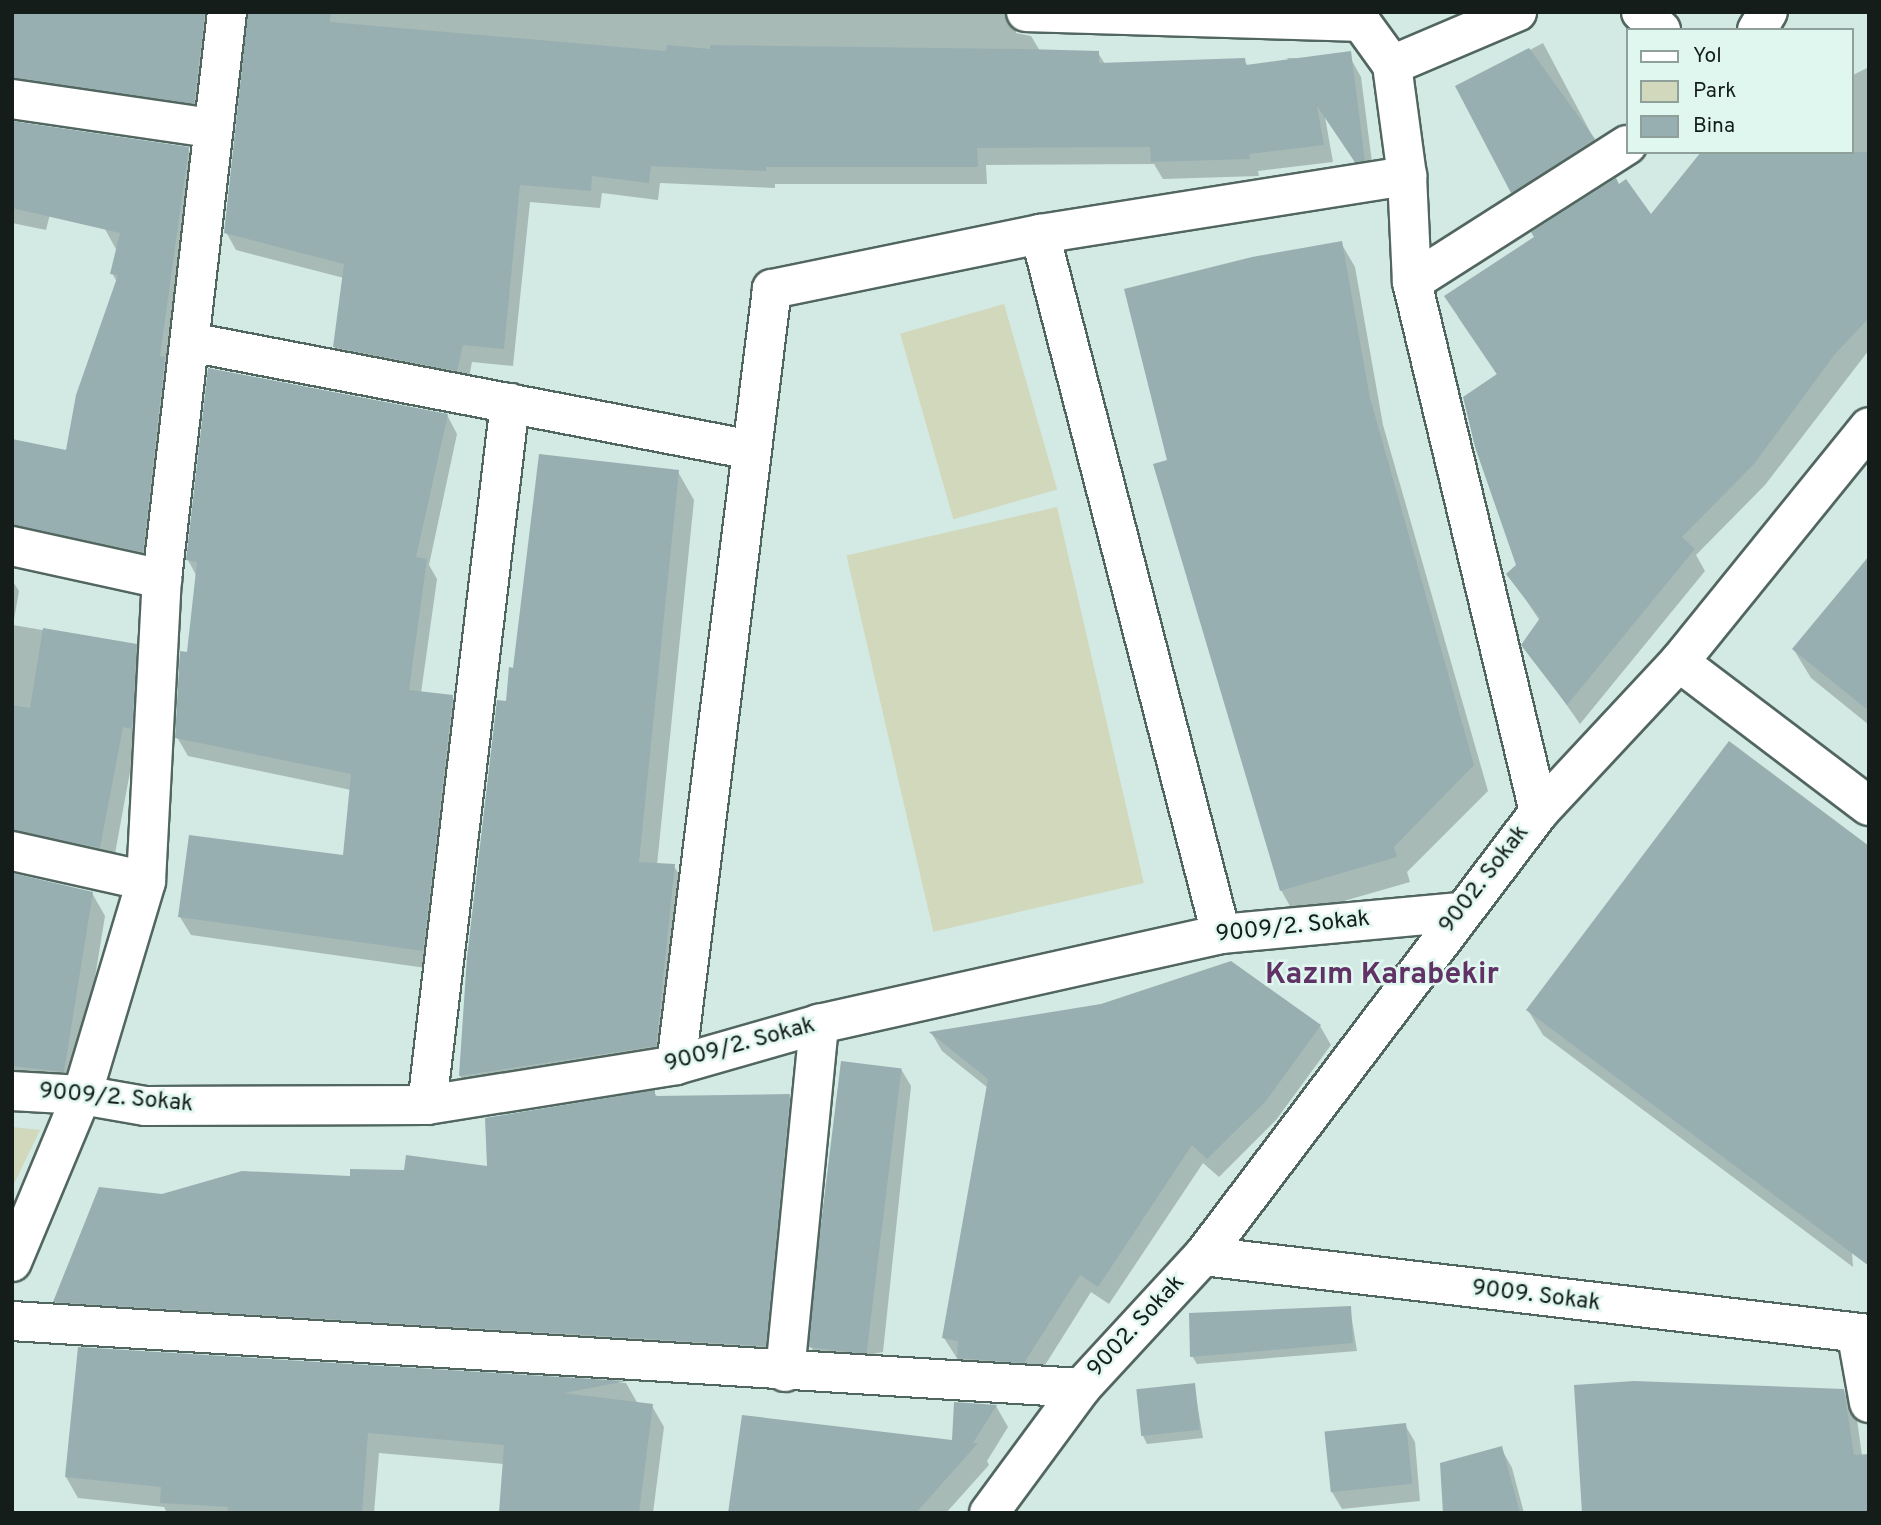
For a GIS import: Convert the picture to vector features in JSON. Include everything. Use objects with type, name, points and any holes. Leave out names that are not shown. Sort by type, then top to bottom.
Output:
[{"type":"street","points":[[12,1262],[82,1095],[146,881],[162,579],[190,342],[210,128],[227,12]]},
{"type":"street","points":[[1026,12],[1174,13],[1361,22],[1392,65],[1407,176],[1412,282],[1538,812]]},
{"type":"street","points":[[1392,65],[1517,12]]},
{"type":"street","points":[[1641,12],[1659,28]]},
{"type":"street","points":[[1758,28],[1768,12]]},
{"type":"street","points":[[12,99],[210,128]]},
{"type":"street","points":[[1412,282],[1626,146]]},
{"type":"street","points":[[676,1065],[772,289],[1040,234],[1407,176]]},
{"type":"street","points":[[1040,234],[1221,934]]},
{"type":"street","points":[[190,342],[752,450]]},
{"type":"street","points":[[427,1105],[510,403]]},
{"type":"street","name":"9002. Sokak","points":[[989,1513],[1081,1388],[1202,1256],[1538,812],[1679,662],[1869,427]]},
{"type":"street","points":[[12,546],[162,579]]},
{"type":"street","points":[[1679,662],[1869,806]]},
{"type":"street","points":[[12,851],[146,881]]},
{"type":"street","name":"9009/2. Sokak","points":[[12,1091],[82,1095],[145,1106],[427,1105],[676,1065],[819,1024],[1221,934],[1460,912]]},
{"type":"street","points":[[785,1372],[819,1024]]},
{"type":"street","name":"9009. Sokak","points":[[1202,1256],[1863,1335]]},
{"type":"street","points":[[12,1321],[785,1372],[1081,1388]]},
{"type":"street","points":[[1863,1335],[1869,1403]]},
{"type":"green space","points":[[1004,304],[1057,490],[953,519],[900,334]]},
{"type":"green space","points":[[1057,507],[1144,883],[933,932],[847,556]]},
{"type":"green space","points":[[12,1127],[40,1130],[12,1188]]},
{"type":"building","points":[[12,12],[205,12],[194,104],[12,78]]},
{"type":"building","points":[[248,12],[331,12],[330,22],[666,51],[667,45],[710,49],[710,45],[1024,49],[1099,51],[1099,63],[1245,58],[1246,65],[1351,51],[1365,161],[1355,162],[1317,106],[1324,145],[1249,154],[1250,159],[1151,162],[1150,147],[977,148],[978,167],[766,167],[766,171],[651,166],[649,183],[592,176],[591,191],[520,185],[504,349],[463,345],[457,371],[333,347],[344,264],[224,233]]},
{"type":"building","points":[[1529,48],[1595,139],[1511,193],[1455,86]]},
{"type":"building","points":[[12,121],[189,147],[160,356],[165,357],[143,552],[12,525],[12,439],[66,450],[76,395],[118,275],[110,274],[120,233],[12,208]]},
{"type":"building","points":[[1869,152],[1869,318],[1835,354],[1754,464],[1682,537],[1695,549],[1567,705],[1521,645],[1540,618],[1506,574],[1516,565],[1475,447],[1463,397],[1497,374],[1444,296],[1534,237],[1531,232],[1616,178],[1619,184],[1626,179],[1651,214],[1699,154]]},
{"type":"building","points":[[1342,241],[1370,398],[1474,765],[1394,847],[1397,857],[1280,891],[1153,464],[1167,460],[1124,289],[1252,257]]},
{"type":"building","points":[[208,368],[448,414],[416,557],[427,559],[409,690],[453,695],[423,951],[178,917],[189,835],[343,855],[351,774],[175,738],[180,651],[187,652],[197,562],[186,560]]},
{"type":"building","points":[[539,454],[679,470],[639,862],[675,864],[656,1046],[459,1076],[467,957],[497,700],[506,701],[509,667],[513,668]]},
{"type":"building","points":[[1869,556],[1869,711],[1792,649]]},
{"type":"building","points":[[43,628],[137,644],[132,729],[123,727],[100,848],[12,830],[12,705],[30,708]]},
{"type":"building","points":[[1729,741],[1869,846],[1869,1266],[1526,1010]]},
{"type":"building","points":[[12,873],[93,892],[64,1072],[12,1066]]},
{"type":"building","points":[[1231,961],[1321,1025],[1266,1101],[1207,1159],[1192,1145],[1098,1287],[1080,1275],[1024,1363],[957,1358],[958,1341],[942,1338],[988,1079],[929,1032],[1101,1004]]},
{"type":"building","points":[[841,1061],[902,1068],[866,1354],[806,1347]]},
{"type":"building","points":[[655,1090],[655,1096],[790,1094],[766,1346],[53,1302],[99,1187],[162,1194],[242,1171],[350,1176],[350,1169],[404,1170],[406,1155],[487,1166],[485,1118]]},
{"type":"building","points":[[1351,1306],[1353,1343],[1190,1357],[1189,1313]]},
{"type":"building","points":[[78,1347],[627,1381],[564,1393],[653,1404],[639,1513],[499,1513],[504,1445],[368,1433],[362,1513],[227,1513],[228,1507],[160,1503],[161,1487],[65,1477]]},
{"type":"building","points":[[1634,1381],[1844,1389],[1854,1455],[1869,1454],[1869,1513],[1582,1513],[1574,1385]]},
{"type":"building","points":[[1195,1383],[1200,1430],[1141,1436],[1136,1389]]},
{"type":"building","points":[[954,1402],[997,1405],[973,1443],[978,1443],[916,1513],[728,1513],[742,1415],[952,1440]]},
{"type":"building","points":[[1406,1423],[1412,1484],[1331,1492],[1324,1432]]},
{"type":"building","points":[[1502,1446],[1520,1513],[1443,1513],[1440,1463]]},
{"type":"district","name":"Kazım Karabekir","points":[[1382,976]]}]
